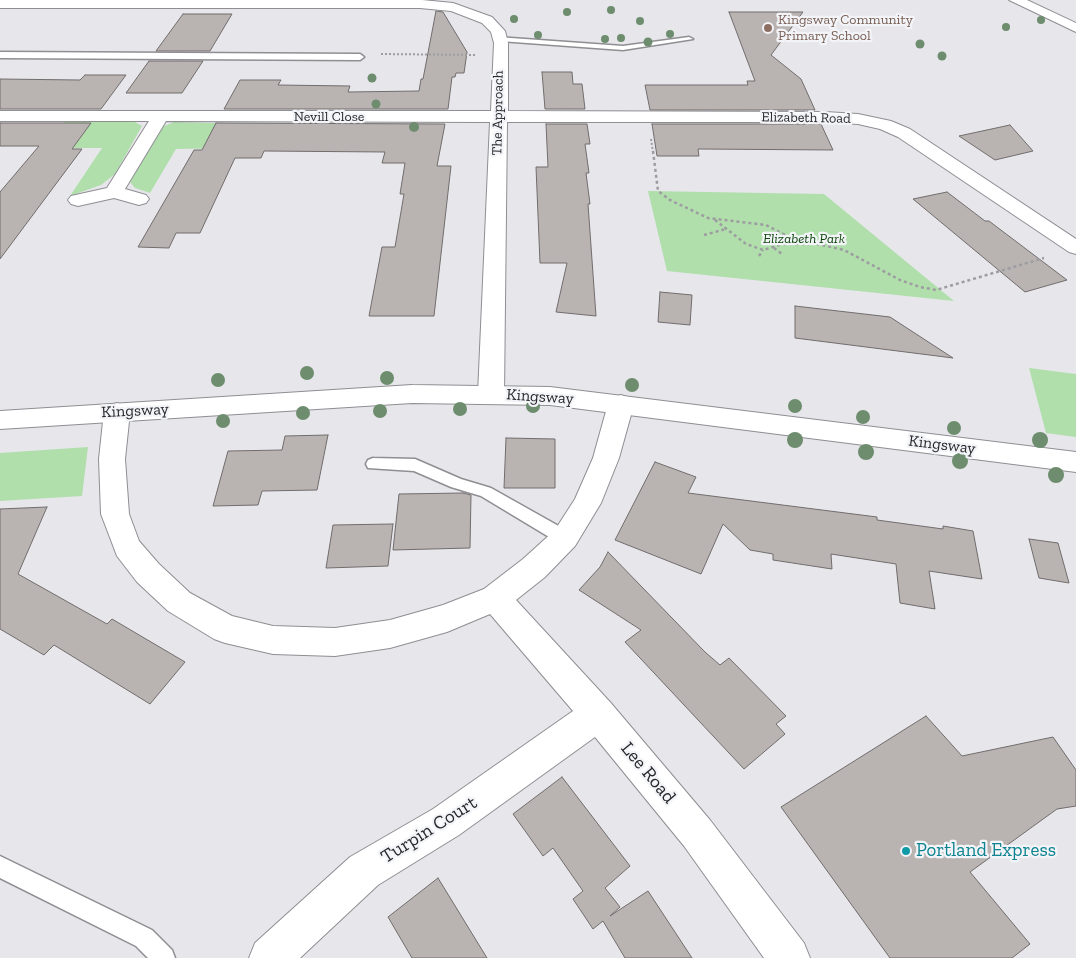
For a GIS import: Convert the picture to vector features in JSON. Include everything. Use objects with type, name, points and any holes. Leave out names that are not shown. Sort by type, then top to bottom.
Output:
[{"type":"street","points":[[1016,0],[1076,28]]},
{"type":"street","points":[[0,4],[310,2],[420,4],[453,8],[487,20],[498,31],[500,39]]},
{"type":"street","name":"The Approach","points":[[491,394],[500,39]]},
{"type":"street","name":"Nevill Close","points":[[0,116],[498,117]]},
{"type":"street","points":[[114,192],[161,116]]},
{"type":"street","name":"Elizabeth Road","points":[[498,117],[840,117],[885,125],[914,139],[1076,248]]},
{"type":"street","points":[[78,200],[114,192],[139,199]]},
{"type":"street","name":"Kingsway","points":[[0,420],[332,398],[491,394],[550,396],[1076,462]]},
{"type":"street","points":[[117,412],[111,480],[115,514],[127,547],[148,572],[179,602],[225,628],[273,640],[335,642],[390,634],[447,618],[495,598],[534,568],[564,538],[587,503],[598,481],[622,404]]},
{"type":"street","name":"Lee Road","points":[[495,598],[598,714],[697,833],[789,958]]},
{"type":"street","name":"Turpin Court","points":[[270,958],[364,871],[446,822],[598,714]]},
{"type":"lane","points":[[500,39],[623,48],[689,39]]},
{"type":"lane","points":[[0,56],[360,57]]},
{"type":"lane","points":[[373,464],[416,465],[432,471],[456,483],[486,492],[564,538]]},
{"type":"lane","points":[[0,867],[144,938],[164,958]]},
{"type":"path","points":[[360,57],[372,54],[476,55]]},
{"type":"path","points":[[647,117],[658,191],[670,200],[714,220],[746,244],[763,250],[783,244],[817,243]]},
{"type":"path","points":[[714,220],[762,224],[791,238],[844,250],[900,280],[936,290],[1076,248]]},
{"type":"path","points":[[704,235],[726,228]]},
{"type":"path","points":[[774,248],[782,254]]},
{"type":"path","points":[[759,256],[763,250]]},
{"type":"green space","points":[[65,122],[135,122],[142,126],[115,174],[101,185],[70,196],[102,148],[45,148]]},
{"type":"green space","points":[[174,122],[246,124],[235,148],[176,149],[150,193],[135,188],[130,182],[162,127]]},
{"type":"green space","name":"Elizabeth Park","points":[[648,191],[824,194],[954,301],[667,271]]},
{"type":"green space","points":[[1029,368],[1076,374],[1076,437],[1046,433]]},
{"type":"green space","points":[[88,447],[82,496],[0,501],[0,453]]},
{"type":"building","points":[[436,11],[443,12],[467,52],[464,73],[456,73],[455,77],[452,77],[448,109],[224,109],[240,80],[281,80],[278,85],[350,86],[348,92],[419,91]]},
{"type":"building","points":[[729,12],[803,12],[771,55],[801,79],[815,110],[650,110],[645,85],[748,85],[747,81],[755,81]]},
{"type":"building","points":[[183,14],[232,14],[210,51],[156,51]]},
{"type":"building","points":[[149,61],[203,61],[182,93],[126,93]]},
{"type":"building","points":[[542,72],[572,72],[573,84],[582,84],[585,109],[545,109]]},
{"type":"building","points":[[85,75],[126,75],[101,109],[0,109],[0,79],[80,80]]},
{"type":"building","points":[[0,123],[91,123],[72,149],[82,149],[0,259],[0,192],[39,146],[0,146]]},
{"type":"building","points":[[216,123],[445,124],[437,166],[451,166],[434,316],[369,316],[382,247],[395,247],[404,194],[400,194],[405,163],[382,163],[385,152],[264,151],[261,158],[235,158],[200,233],[176,233],[169,248],[138,247],[194,150],[202,150]]},
{"type":"building","points":[[546,124],[587,124],[590,144],[585,144],[589,173],[586,173],[590,204],[588,204],[596,316],[556,312],[567,263],[540,263],[536,167],[548,167]]},
{"type":"building","points":[[652,124],[821,124],[833,150],[698,149],[699,156],[657,156]]},
{"type":"building","points":[[1010,125],[1033,151],[995,160],[959,136]]},
{"type":"building","points":[[947,192],[1067,280],[1025,292],[913,199]]},
{"type":"building","points":[[660,292],[692,295],[690,325],[658,322]]},
{"type":"building","points":[[795,306],[890,317],[953,358],[795,338]]},
{"type":"building","points":[[328,435],[317,490],[262,491],[258,505],[213,506],[228,451],[282,450],[285,436]]},
{"type":"building","points":[[506,438],[555,439],[555,488],[504,488]]},
{"type":"building","points":[[655,462],[696,477],[688,493],[877,517],[877,520],[943,529],[943,526],[973,531],[982,579],[929,571],[935,609],[900,603],[896,564],[831,554],[832,569],[773,560],[773,554],[750,550],[723,524],[701,574],[615,540]]},
{"type":"building","points":[[463,493],[471,495],[470,548],[393,550],[399,494]]},
{"type":"building","points":[[47,507],[18,574],[107,624],[112,619],[185,662],[150,704],[54,645],[44,655],[0,629],[0,509]]},
{"type":"building","points":[[393,524],[388,566],[326,568],[333,525]]},
{"type":"building","points":[[1029,539],[1058,543],[1069,583],[1039,578]]},
{"type":"building","points":[[608,552],[705,652],[720,665],[729,658],[786,716],[776,724],[785,734],[744,769],[625,642],[641,630],[579,590],[600,567]]},
{"type":"building","name":"Portland Express","points":[[926,716],[962,756],[1053,737],[1076,770],[1076,806],[1057,809],[970,872],[1030,944],[1012,958],[890,958],[781,807]]},
{"type":"building","points":[[562,777],[630,866],[605,888],[620,907],[610,916],[648,891],[692,958],[625,958],[603,921],[593,929],[573,899],[583,891],[553,848],[543,856],[513,814]]},
{"type":"building","points":[[438,878],[487,958],[412,958],[388,917]]},
{"type":"place","name":"Kingsway Community Primary School","points":[[768,28]]},
{"type":"place","name":"Portland Express","points":[[906,851]]}]
